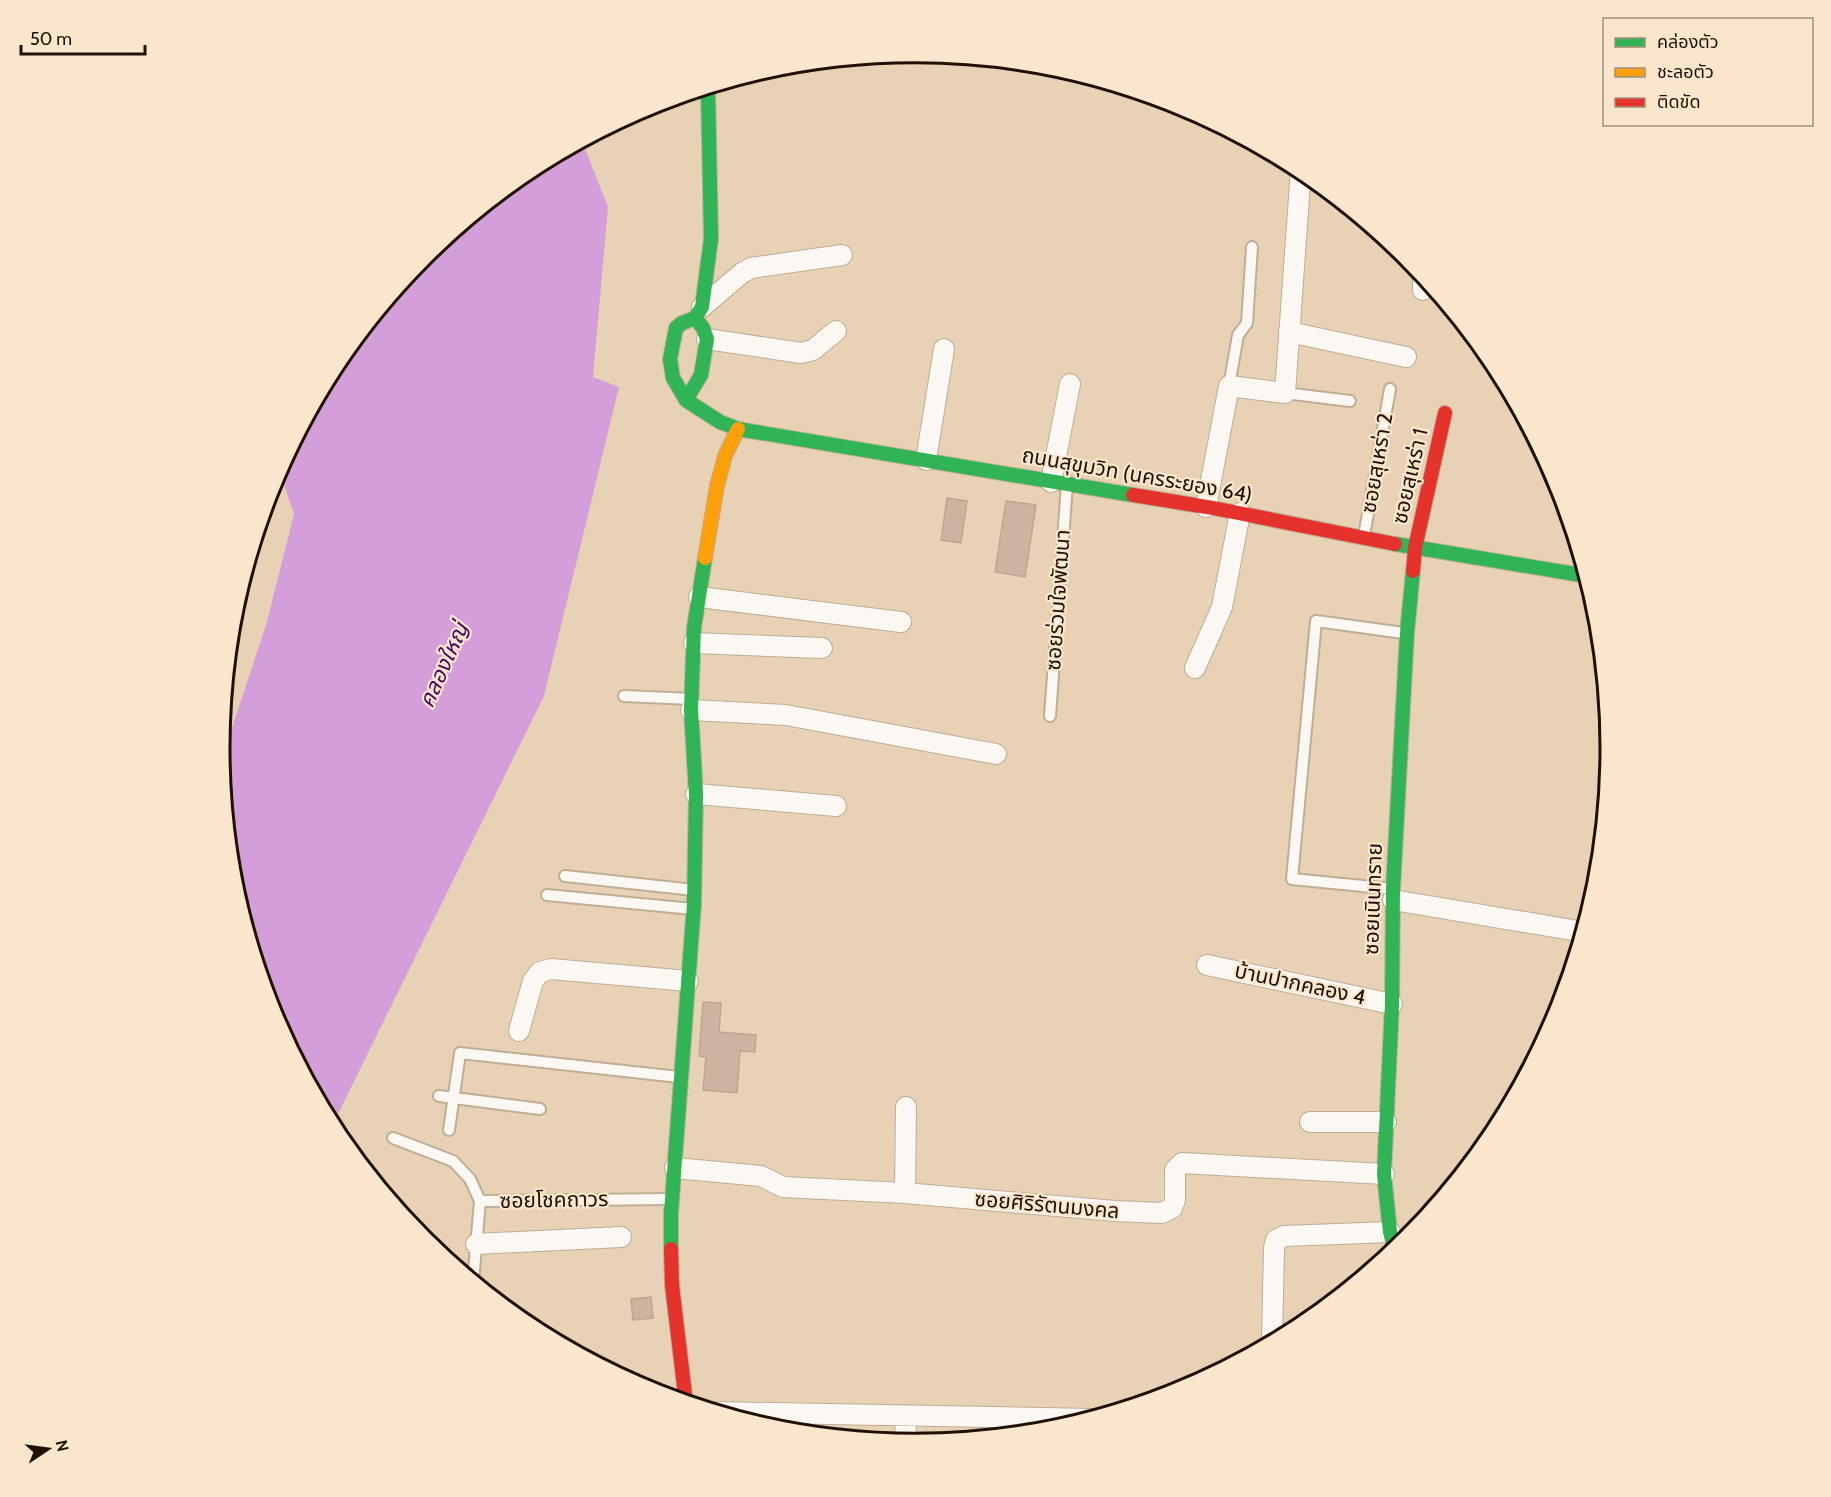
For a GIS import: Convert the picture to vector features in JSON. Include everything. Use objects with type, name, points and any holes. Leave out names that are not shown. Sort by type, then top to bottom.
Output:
[{"type":"street","points":[[708,95],[711,239],[698,313],[707,339],[701,375],[686,400],[673,378],[670,359],[676,328],[698,313],[742,273],[751,268],[842,255]]},
{"type":"street","points":[[1206,507],[1229,386],[1285,393],[1300,182]]},
{"type":"street","points":[[707,339],[801,353],[813,350],[836,331]]},
{"type":"street","points":[[1289,332],[1406,357]]},
{"type":"street","points":[[926,460],[944,349]]},
{"type":"street","points":[[1059,483],[1070,384]]},
{"type":"street","name":"ถนนสุขุมวิท (นครระยอง 64)","points":[[686,400],[720,422],[738,429],[1206,507],[1364,536],[1415,548],[1579,575]]},
{"type":"street","name":"ซอยสุเหร่า 1","points":[[1415,548],[1445,413]]},
{"type":"street","points":[[685,1394],[672,1285],[672,1199],[694,890],[696,794],[692,705],[694,628],[717,486],[725,456],[738,429]]},
{"type":"street","points":[[1195,668],[1222,607],[1240,513]]},
{"type":"street","name":"ซอยเนินทราย","points":[[1392,1241],[1384,1174],[1392,1004],[1393,895],[1407,633],[1415,548]]},
{"type":"street","points":[[699,597],[901,622]]},
{"type":"street","points":[[694,643],[822,648]]},
{"type":"street","points":[[692,705],[786,715],[996,754]]},
{"type":"street","points":[[696,794],[836,806]]},
{"type":"street","points":[[1393,895],[1577,931]]},
{"type":"street","name":"บ้านปากคลอง 4","points":[[1207,964],[1392,1004]]},
{"type":"street","points":[[519,1031],[533,981],[540,972],[551,969],[688,981]]},
{"type":"street","points":[[905,1193],[906,1107]]},
{"type":"street","points":[[1310,1122],[1386,1122]]},
{"type":"street","name":"ซอยศิริรัตนมงคล","points":[[675,1168],[761,1176],[783,1186],[1162,1213],[1172,1208],[1175,1200],[1175,1170],[1182,1163],[1384,1174]]},
{"type":"street","points":[[1272,1333],[1276,1240],[1284,1236],[1391,1242]]},
{"type":"street","points":[[476,1244],[621,1237]]},
{"type":"street","points":[[746,1413],[1059,1419]]},
{"type":"street","points":[[906,1417],[906,1434]]},
{"type":"lane","points":[[1229,386],[1238,335],[1247,323],[1252,247]]},
{"type":"lane","name":"ซอยสุเหร่า 2","points":[[1364,536],[1390,389]]},
{"type":"lane","points":[[1285,393],[1350,401]]},
{"type":"lane","name":"ซอยร่วมใจพัฒนา","points":[[1050,716],[1059,483]]},
{"type":"lane","points":[[1393,895],[1292,879],[1316,621],[1407,633]]},
{"type":"lane","points":[[624,696],[692,705]]},
{"type":"lane","points":[[565,876],[694,890]]},
{"type":"lane","points":[[548,895],[693,909]]},
{"type":"lane","points":[[449,1130],[460,1053],[682,1077]]},
{"type":"lane","points":[[439,1096],[540,1109]]},
{"type":"lane","points":[[393,1138],[453,1161],[470,1179],[480,1202]]},
{"type":"lane","name":"ซอยโชคถาวร","points":[[474,1272],[480,1202],[672,1199]]},
{"type":"water","name":"คลองใหญ่","points":[[585,149],[608,207],[593,377],[619,387],[544,696],[337,1115],[301,1052],[266,969],[243,882],[231,793],[230,733],[266,625],[294,514],[283,483],[322,406],[372,331],[400,297],[464,233],[535,179]]},
{"type":"building","points":[[947,498],[967,501],[961,543],[941,540]]},
{"type":"building","points":[[1006,501],[1036,505],[1025,577],[995,572]]},
{"type":"building","points":[[703,1002],[721,1003],[719,1032],[756,1035],[755,1052],[740,1051],[737,1093],[703,1090],[706,1057],[699,1056]]},
{"type":"building","points":[[651,1297],[653,1318],[633,1320],[631,1299]]},
{"type":"traffic: fast","points":[[708,95],[711,239],[702,307],[695,318],[676,328],[670,359],[673,378],[686,400],[720,422],[738,429],[1133,495]]},
{"type":"traffic: fast","points":[[686,400],[701,375],[707,339],[703,328],[695,318]]},
{"type":"traffic: fast","points":[[1395,544],[1579,575]]},
{"type":"traffic: fast","points":[[671,1249],[671,1213],[694,904],[696,794],[691,710],[694,628],[705,558]]},
{"type":"traffic: fast","points":[[1392,1240],[1384,1174],[1392,1004],[1393,889],[1407,633],[1413,571]]},
{"type":"traffic: slow","points":[[705,558],[717,486],[725,456],[738,429]]},
{"type":"traffic: jam","points":[[1413,571],[1415,548],[1445,413]]},
{"type":"traffic: jam","points":[[1133,495],[1213,508],[1395,544]]},
{"type":"traffic: jam","points":[[671,1249],[672,1285],[685,1394]]}]
